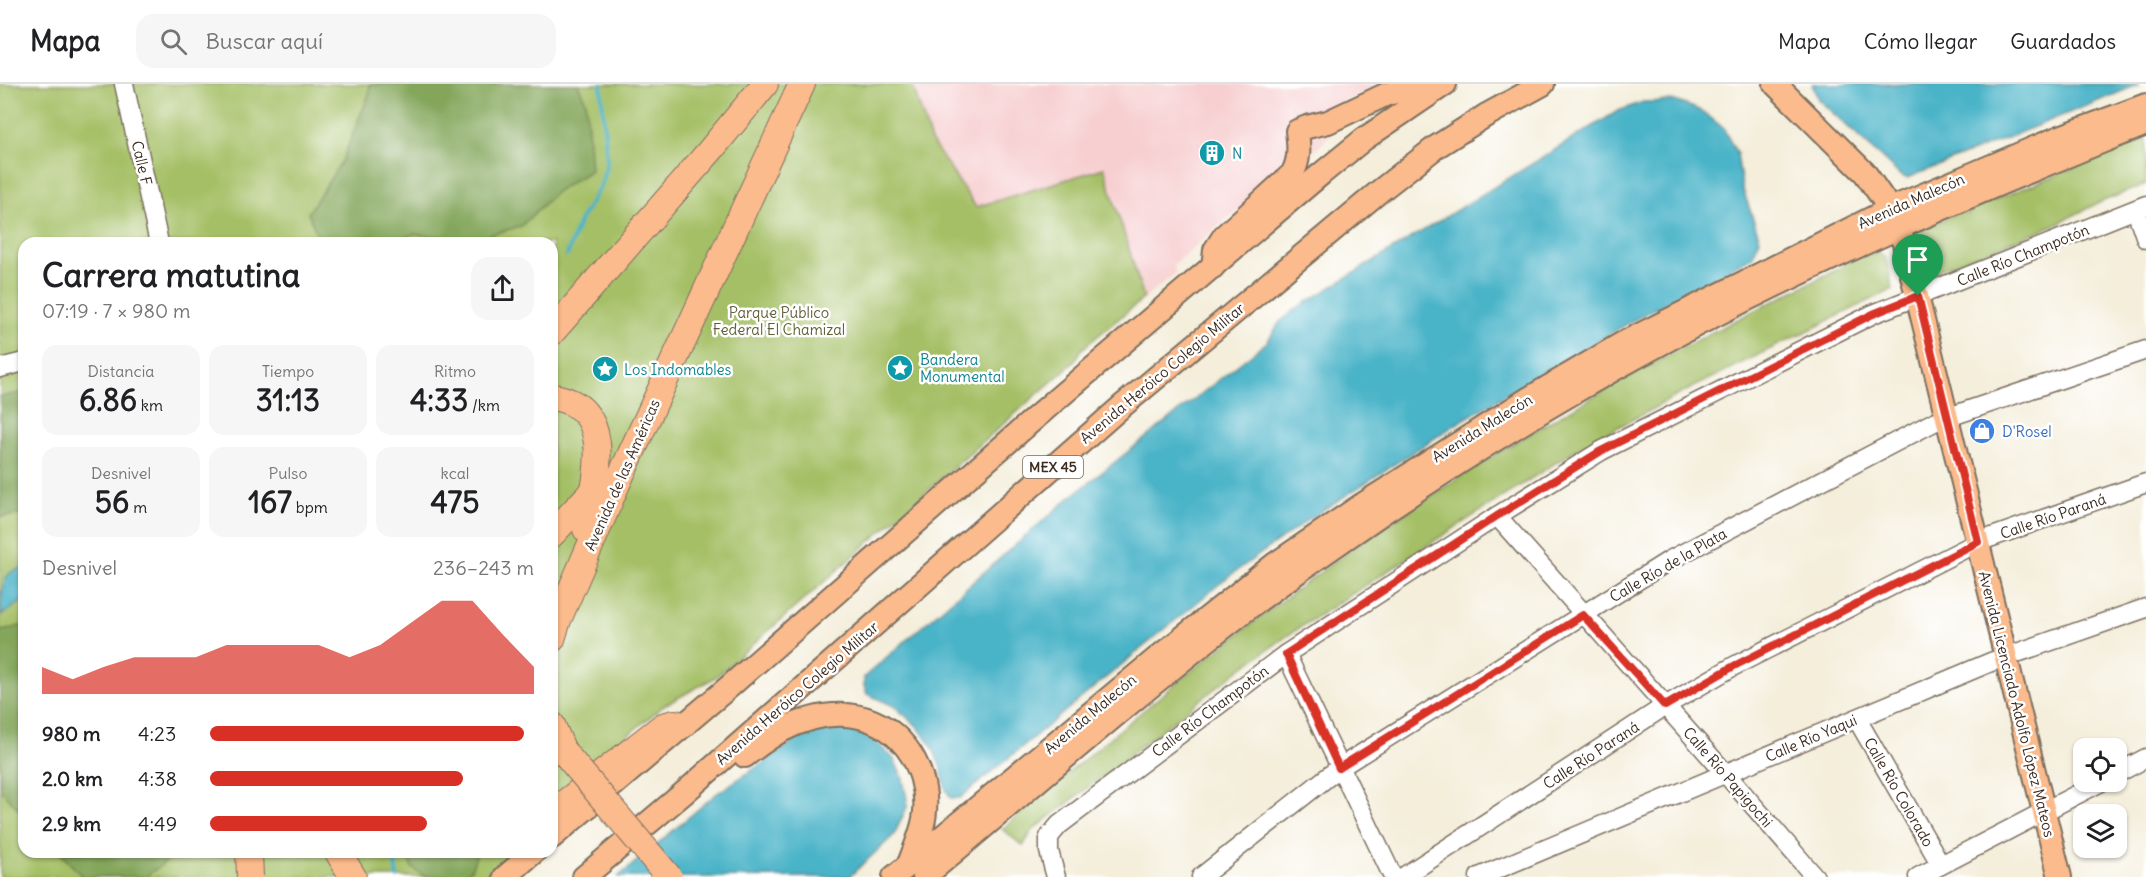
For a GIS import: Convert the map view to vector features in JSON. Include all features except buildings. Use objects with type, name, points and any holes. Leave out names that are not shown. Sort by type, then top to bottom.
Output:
[{"type":"highway","points":[[558,325],[709,152],[765,84]]},
{"type":"highway","name":"Avenida de las Américas","points":[[558,620],[625,466],[802,84]]},
{"type":"highway","points":[[558,399],[578,406],[589,419],[597,435],[598,462],[578,573]]},
{"type":"highway","points":[[558,528],[593,490],[625,466]]},
{"type":"highway","points":[[558,808],[663,726],[674,723],[683,725]]},
{"type":"highway","points":[[558,739],[563,751],[669,877]]},
{"type":"highway","points":[[249,858],[250,877]]},
{"type":"highway","points":[[342,858],[353,877]]},
{"type":"main road","name":"Avenida Heróico Colegio Militar","points":[[584,877],[685,792],[1121,407],[1372,197],[1436,147],[1485,116],[1543,84]]},
{"type":"main road","name":"Avenida Licenciado Adolfo López Mateos","points":[[1775,84],[1865,174],[1894,218],[1918,296],[2060,877]]},
{"type":"main road","points":[[1213,267],[1215,250],[1224,236],[1292,174],[1297,163],[1299,148],[1297,131],[1328,122],[1387,94],[1401,90],[1437,89]]},
{"type":"main road","name":"MEX 45","points":[[558,832],[730,686],[1051,404],[1364,139],[1437,89]]},
{"type":"main road","name":"Avenida Malecón","points":[[909,873],[1234,596],[1275,564],[1360,506],[1528,399],[1623,343],[1894,218],[2060,137],[2146,105]]},
{"type":"main road","name":"Avenida Malecón","points":[[1894,218],[2146,124]]},
{"type":"main road","points":[[685,792],[725,770],[780,731],[799,722],[833,715],[851,715],[871,719],[885,726],[904,744],[914,758],[922,776],[925,813],[909,873]]},
{"type":"main road","points":[[505,877],[527,858]]},
{"type":"street","name":"Calle F","points":[[124,84],[158,237]]},
{"type":"street","points":[[2141,208],[2146,239]]},
{"type":"street","name":"Calle Río Champotón","points":[[1056,877],[1049,851],[1049,837],[1059,825],[1286,654],[1601,451],[1873,314],[2141,208]]},
{"type":"street","name":"Calle Río de la Plata","points":[[1201,877],[1339,768],[1670,560],[1947,416],[2146,350]]},
{"type":"street","points":[[0,368],[18,364]]},
{"type":"street","name":"Calle Río Paraná","points":[[1403,877],[1665,706],[1734,666],[1978,542],[2146,483]]},
{"type":"street","name":"Calle Río Papigochi","points":[[1497,516],[1815,877]]},
{"type":"street","name":"Calle Río Yaqui","points":[[1479,877],[2006,657],[2146,608]]},
{"type":"street","points":[[1286,654],[1393,877]]},
{"type":"street","name":"Calle Río Colorado","points":[[1857,719],[1941,865]]},
{"type":"street","points":[[2127,768],[2146,758]]},
{"type":"street","points":[[1918,877],[2081,792]]},
{"type":"shaded area","points":[[912,84],[1380,84],[1336,106],[1342,123],[1307,159],[1287,169],[1173,265],[1176,273],[1144,298],[1104,168],[976,207],[931,141]]},
{"type":"green space","name":"Parque Público Federal El Chamizal","points":[[0,84],[912,84],[931,141],[976,207],[1104,168],[1144,298],[1082,349],[1075,361],[716,677],[665,705],[558,791],[558,237],[18,237],[18,858],[504,858],[482,877],[0,877]]},
{"type":"green space","points":[[370,84],[578,84],[586,102],[591,170],[557,191],[521,226],[482,237],[413,234],[406,237],[318,237],[308,213],[342,161],[369,94]]},
{"type":"green space","points":[[2146,139],[2146,184],[2096,204],[2054,225],[1931,273],[1921,235],[1923,229],[1959,212],[1969,214],[1976,207]]},
{"type":"green space","points":[[1878,251],[1885,257],[1893,289],[1701,383],[1577,449],[1293,632],[1240,669],[1032,831],[1023,846],[1002,829],[1227,643],[1320,572],[1404,513],[1515,442],[1591,398],[1710,333],[1840,268],[1846,262]]},
{"type":"green space","points":[[18,393],[18,515],[0,517],[0,397]]},
{"type":"green space","points":[[18,627],[18,808],[0,789],[0,628],[3,631]]},
{"type":"green space","points":[[65,858],[168,858],[145,877],[83,877]]},
{"type":"green space","points":[[409,858],[475,858],[471,870],[461,877],[424,876],[411,867]]},
{"type":"water","points":[[1812,84],[2140,84],[1908,178],[1902,177],[1818,99]]},
{"type":"water","points":[[1675,101],[1702,111],[1723,128],[1737,154],[1742,187],[1760,239],[1752,257],[1634,320],[1461,421],[1308,520],[1228,577],[960,798],[951,798],[946,790],[941,768],[932,746],[917,726],[894,706],[867,694],[864,677],[1068,499],[1267,342],[1280,322],[1297,308],[1618,111],[1643,102]]},
{"type":"water","points":[[18,569],[18,604],[2,615],[3,587],[7,577]]},
{"type":"water","points":[[834,728],[858,732],[876,742],[894,759],[903,779],[908,805],[894,835],[849,877],[618,877],[716,794],[800,738]]},
{"type":"waterway","points":[[567,255],[579,222],[602,183],[607,162],[601,84]]},
{"type":"waterway","points":[[394,858],[397,877]]},
{"type":"place","name":"N","points":[[1212,153]]},
{"type":"place","name":"Bandera Monumental","points":[[900,368]]},
{"type":"place","name":"Los Indomables","points":[[605,369]]},
{"type":"place","name":"D'Rosel","points":[[1982,431]]},
{"type":"route","points":[[1918,296],[1978,542],[1734,666],[1665,706],[1583,615],[1339,768],[1286,654],[1601,451],[1873,314],[1918,296]]}]
